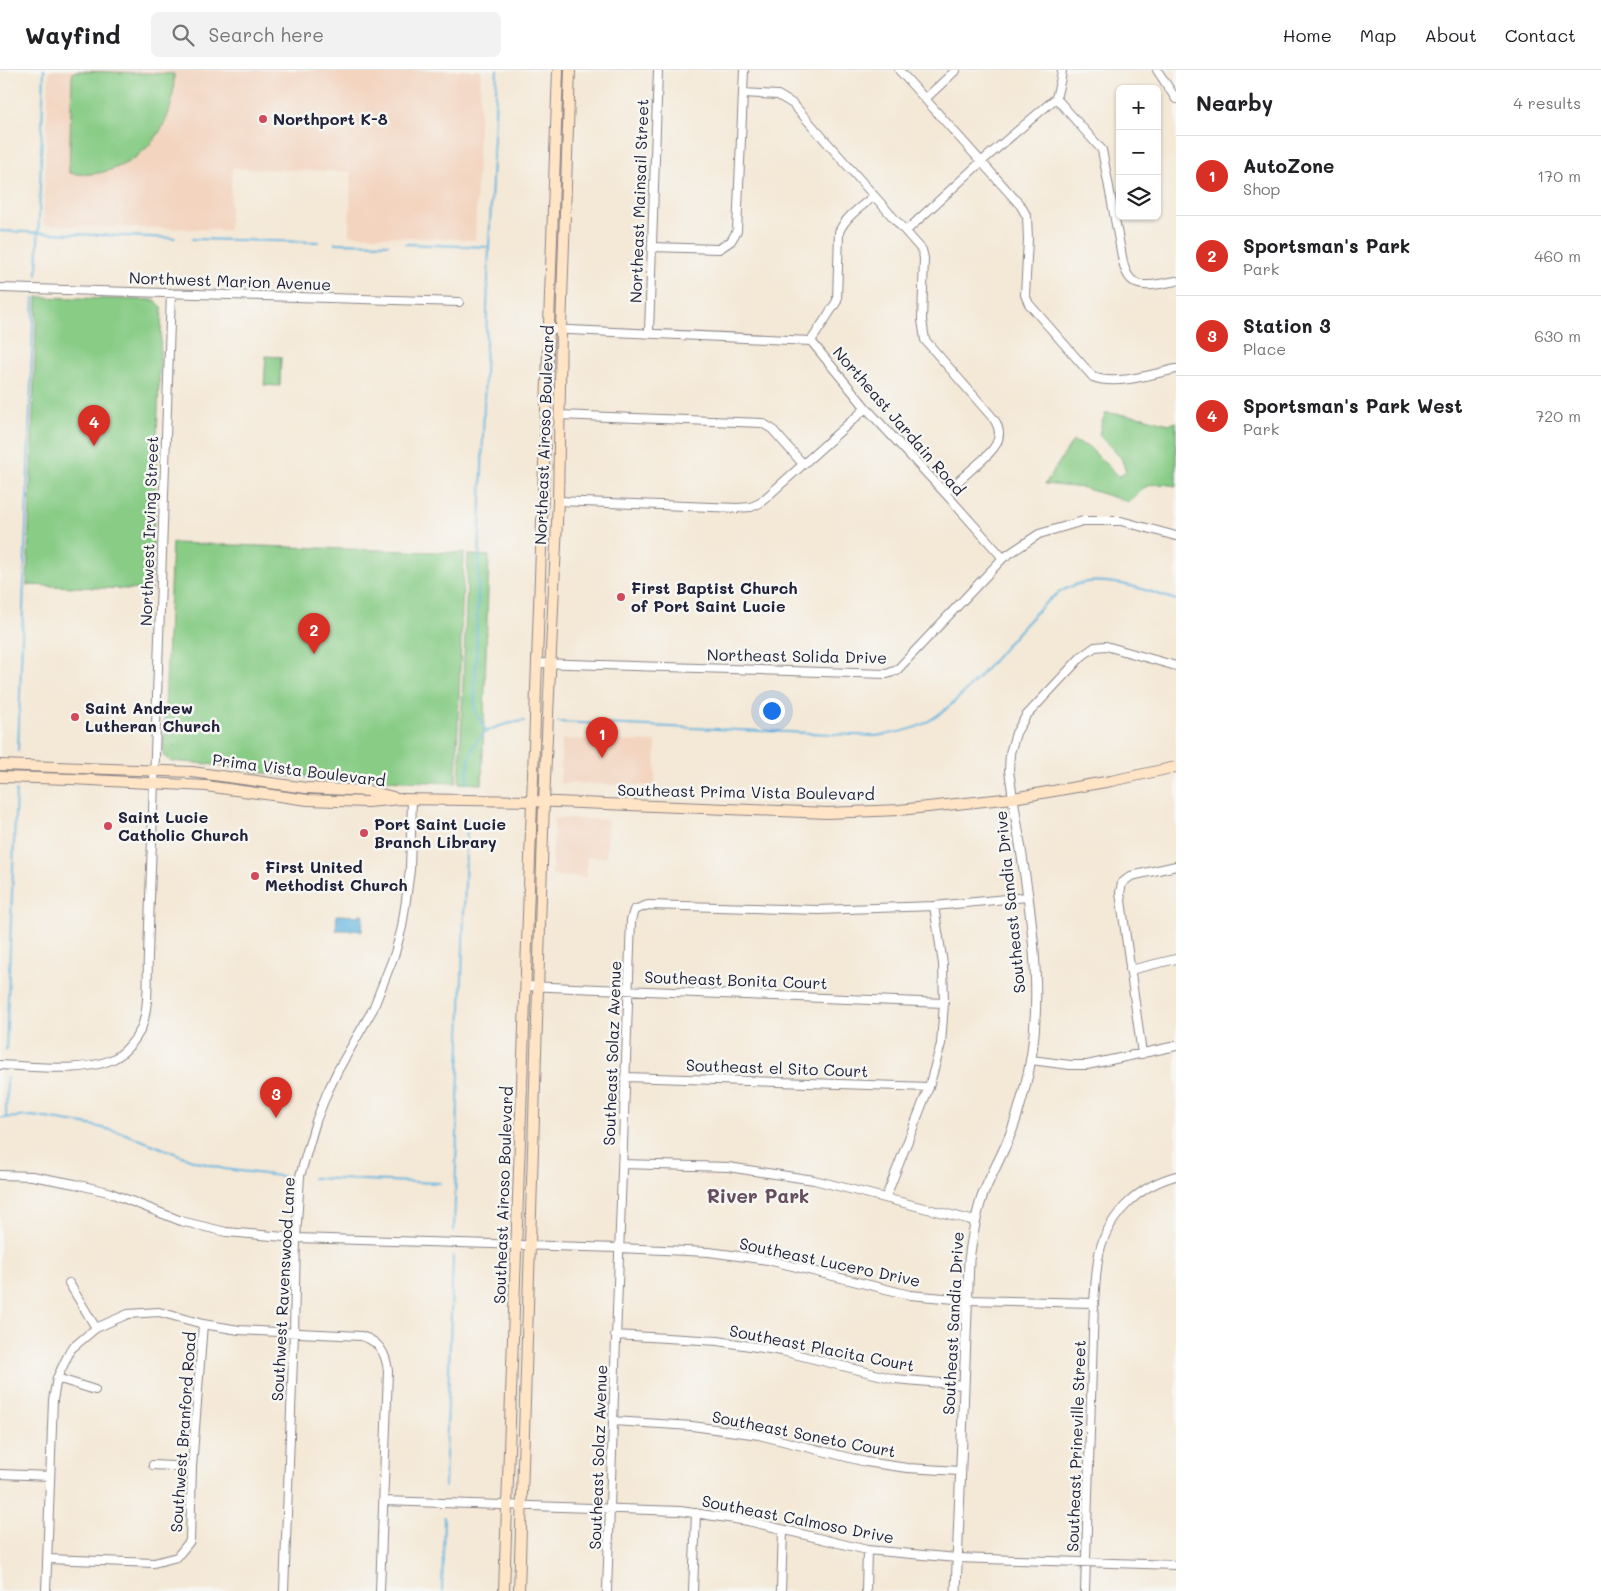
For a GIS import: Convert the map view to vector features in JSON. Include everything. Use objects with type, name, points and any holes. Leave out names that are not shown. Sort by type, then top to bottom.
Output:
[{"type":"main road","name":"Northeast Airoso Boulevard","points":[[532,801],[558,70]]},
{"type":"main road","name":"Northeast Airoso Boulevard","points":[[544,801],[558,501],[561,329],[570,70]]},
{"type":"main road","name":"Prima Vista Boulevard","points":[[0,765],[192,772],[306,788],[369,791],[401,799]]},
{"type":"main road","name":"Southeast Prima Vista Boulevard","points":[[401,799],[544,801],[826,812],[899,810],[1013,798],[1111,782],[1176,767]]},
{"type":"main road","name":"Prima Vista Boulevard","points":[[0,777],[206,786],[297,799],[367,802],[401,799]]},
{"type":"main road","name":"Southeast Airoso Boulevard","points":[[504,1591],[532,801]]},
{"type":"main road","name":"Southeast Airoso Boulevard","points":[[519,1591],[544,801]]},
{"type":"main road","points":[[521,1118],[535,1119]]},
{"type":"main road","points":[[512,1369],[526,1370]]},
{"type":"street","name":"Northeast Mainsail Street","points":[[649,332],[658,70]]},
{"type":"street","points":[[652,247],[719,249],[732,241],[737,231],[744,70]]},
{"type":"street","points":[[899,70],[1021,206],[1027,217],[1028,239],[1025,295],[1030,304],[1093,377],[1102,381],[1114,381],[1176,369]]},
{"type":"street","points":[[925,99],[956,70]]},
{"type":"street","points":[[906,231],[981,162],[1056,98],[1062,70]]},
{"type":"street","points":[[1157,70],[1176,99]]},
{"type":"street","points":[[743,93],[778,95],[793,104],[922,250],[924,258],[922,330],[924,340],[993,418],[1000,431],[998,442],[992,451],[945,493]]},
{"type":"street","points":[[1056,98],[1100,145],[1123,262],[1129,278],[1144,286],[1176,281]]},
{"type":"street","points":[[811,340],[837,300],[840,232],[843,224],[874,196]]},
{"type":"street","name":"Northwest Marion Avenue","points":[[0,288],[459,302]]},
{"type":"street","name":"Northwest Irving Street","points":[[0,1065],[79,1067],[111,1060],[128,1048],[140,1030],[146,1006],[171,292]]},
{"type":"street","name":"Northeast Jardain Road","points":[[548,329],[811,340],[866,408],[1002,558]]},
{"type":"street","points":[[558,501],[746,508],[760,503],[866,408]]},
{"type":"street","points":[[559,415],[762,423],[772,429],[803,464]]},
{"type":"street","name":"Northeast Solida Drive","points":[[537,663],[887,674],[897,670],[1002,558],[1039,534],[1083,521],[1121,522],[1176,536]]},
{"type":"street","points":[[1013,798],[1009,771],[1010,753],[1016,733],[1026,716],[1082,656],[1095,647],[1106,646],[1176,666]]},
{"type":"street","name":"Southeast Sandia Drive","points":[[956,1591],[968,1260],[975,1222],[983,1196],[1011,1133],[1024,1091],[1031,1060],[1036,1008],[1034,954],[1013,798]]},
{"type":"street","name":"Southwest Ravenswood Lane","points":[[284,1591],[296,1238],[300,1176],[316,1121],[338,1070],[373,1009],[390,968],[402,927],[410,870],[412,799]]},
{"type":"street","points":[[1142,1054],[1120,893],[1122,883],[1131,876],[1176,866]]},
{"type":"street","name":"Southeast Solaz Avenue","points":[[607,1591],[630,920],[634,910],[648,905],[818,910],[934,906],[1027,897]]},
{"type":"street","points":[[886,1197],[929,1087],[941,1044],[944,1002],[943,964],[934,906]]},
{"type":"street","points":[[1130,970],[1176,959]]},
{"type":"street","name":"Southeast Bonita Court","points":[[526,986],[944,1002]]},
{"type":"street","points":[[1031,1060],[1070,1065],[1087,1065],[1176,1046]]},
{"type":"street","name":"Southeast el Sito Court","points":[[625,1077],[929,1087]]},
{"type":"street","points":[[622,1164],[728,1167],[814,1180],[886,1197],[975,1222]]},
{"type":"street","name":"Southeast Lucero Drive","points":[[0,1175],[32,1176],[108,1192],[182,1221],[226,1232],[296,1238],[709,1252],[768,1260],[910,1295],[966,1300],[1094,1303]]},
{"type":"street","name":"Southeast Prineville Street","points":[[1085,1591],[1094,1303],[1098,1258],[1108,1228],[1128,1202],[1152,1184],[1176,1176]]},
{"type":"street","points":[[69,1283],[96,1328]]},
{"type":"street","points":[[46,1591],[53,1400],[56,1378],[71,1349],[96,1328],[128,1314],[159,1312],[203,1324],[239,1330],[361,1336],[373,1340],[382,1349],[388,1371],[380,1591]]},
{"type":"street","name":"Southwest Branford Road","points":[[48,1559],[154,1563],[177,1557],[190,1541],[192,1467],[203,1324]]},
{"type":"street","name":"Southeast Placita Court","points":[[615,1335],[718,1341],[782,1352],[895,1379],[963,1385]]},
{"type":"street","points":[[56,1378],[95,1390]]},
{"type":"street","name":"Southeast Soneto Court","points":[[613,1421],[711,1428],[760,1436],[866,1462],[907,1468],[960,1471]]},
{"type":"street","points":[[153,1465],[192,1467]]},
{"type":"street","points":[[0,1474],[50,1476]]},
{"type":"street","name":"Southeast Calmoso Drive","points":[[384,1500],[696,1512],[748,1521],[867,1550],[957,1558],[1176,1565]]},
{"type":"street","points":[[693,1591],[696,1512]]},
{"type":"street","points":[[781,1591],[783,1530]]},
{"type":"street","points":[[866,1591],[867,1550]]},
{"type":"shaded area","name":"Northport K-8","points":[[49,70],[481,70],[475,240],[349,235],[351,172],[232,168],[229,230],[43,225]]},
{"type":"shaded area","points":[[562,739],[656,742],[655,786],[560,783]]},
{"type":"shaded area","points":[[554,818],[608,820],[606,857],[587,857],[586,877],[552,876]]},
{"type":"green space","points":[[76,71],[174,74],[169,112],[163,127],[154,140],[130,161],[101,173],[69,173],[72,77]]},
{"type":"green space","points":[[37,297],[155,300],[162,307],[151,590],[27,585]]},
{"type":"green space","points":[[266,356],[281,357],[280,386],[264,385]]},
{"type":"green space","points":[[1106,413],[1143,417],[1169,424],[1176,422],[1176,486],[1162,484],[1145,487],[1129,502],[1084,488],[1045,484],[1073,441],[1089,447],[1119,477],[1126,471],[1121,458],[1099,435]]},
{"type":"green space","points":[[172,543],[464,553],[456,783],[285,776],[207,764],[170,761],[163,755]]},
{"type":"green space","points":[[468,555],[489,556],[482,784],[459,783]]},
{"type":"water","points":[[360,914],[363,914],[362,932],[359,930],[336,930],[337,915],[360,916]]},
{"type":"waterway","points":[[37,275],[44,70]]},
{"type":"waterway","points":[[486,731],[475,710],[475,689],[489,247],[497,70]]},
{"type":"waterway","points":[[0,231],[175,238]]},
{"type":"waterway","points":[[192,239],[318,242]]},
{"type":"waterway","points":[[335,243],[388,244]]},
{"type":"waterway","points":[[405,244],[489,247]]},
{"type":"waterway","points":[[18,751],[34,298]]},
{"type":"waterway","points":[[558,722],[876,736],[896,733],[915,728],[927,722],[952,704],[1041,608],[1066,588],[1087,582],[1110,582],[1133,586],[1176,600]]},
{"type":"waterway","points":[[467,783],[470,755],[480,737],[487,731],[497,727],[524,721]]},
{"type":"waterway","points":[[6,1050],[16,791]]},
{"type":"waterway","points":[[454,1230],[467,818]]},
{"type":"waterway","points":[[6,1118],[7,1078]]},
{"type":"waterway","points":[[2,1118],[33,1116],[90,1125],[123,1133],[195,1161],[224,1169],[288,1177]]},
{"type":"waterway","points":[[312,1178],[440,1183]]},
{"type":"waterway","points":[[445,1487],[453,1256]]},
{"type":"waterway","points":[[442,1591],[444,1517]]},
{"type":"place","name":"Northport K-8","points":[[263,119]]},
{"type":"place","name":"Sportsman's Park West","points":[[94,446]]},
{"type":"place","name":"First Baptist Church of Port Saint Lucie","points":[[621,597]]},
{"type":"place","name":"Sportsman's Park","points":[[314,654]]},
{"type":"place","name":"Saint Andrew Lutheran Church","points":[[75,717]]},
{"type":"place","name":"AutoZone","points":[[602,758]]},
{"type":"place","name":"Saint Lucie Catholic Church","points":[[108,826]]},
{"type":"place","name":"Port Saint Lucie Branch Library","points":[[364,833]]},
{"type":"place","name":"First United Methodist Church","points":[[255,876]]},
{"type":"place","name":"Station 3","points":[[276,1118]]},
{"type":"district","name":"River Park","points":[[758,1196]]}]
